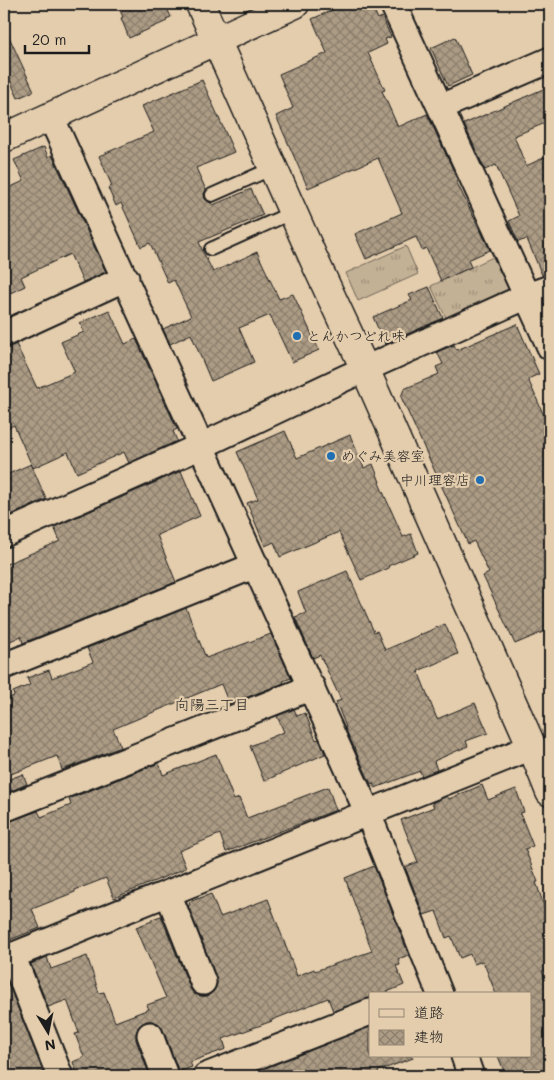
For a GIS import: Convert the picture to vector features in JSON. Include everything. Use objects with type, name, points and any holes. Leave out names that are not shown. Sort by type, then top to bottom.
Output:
[{"type":"street","points":[[200,4],[365,369],[541,744],[550,792]]},
{"type":"street","points":[[6,132],[51,117],[295,4]]},
{"type":"street","points":[[393,4],[550,347]]},
{"type":"street","points":[[441,107],[550,60]]},
{"type":"street","points":[[51,117],[126,278],[368,813],[432,991]]},
{"type":"street","points":[[4,334],[126,278]]},
{"type":"street","points":[[4,534],[201,446],[527,296],[550,288]]},
{"type":"street","points":[[4,666],[256,565]]},
{"type":"street","points":[[4,809],[312,687]]},
{"type":"street","points":[[60,1076],[8,957],[541,744]]},
{"type":"street","points":[[168,893],[203,982]]},
{"type":"street","points":[[206,1076],[369,1012]]},
{"type":"street","points":[[150,1035],[166,1076]]},
{"type":"street","points":[[465,1058],[471,1076]]},
{"type":"lane","points":[[212,195],[273,168]]},
{"type":"lane","points":[[211,249],[293,212]]},
{"type":"green space","points":[[406,246],[418,274],[358,301],[346,273]]},
{"type":"green space","points":[[493,257],[509,290],[506,296],[448,322],[431,286]]},
{"type":"building","points":[[117,4],[165,4],[171,17],[166,19],[167,21],[129,38]]},
{"type":"building","points":[[346,4],[371,4],[378,19],[382,17],[391,37],[385,39],[387,44],[368,53],[385,90],[382,91],[398,127],[427,114],[458,180],[456,181],[490,250],[468,260],[471,267],[441,281],[426,248],[422,250],[416,237],[366,259],[355,234],[402,213],[378,158],[308,188],[276,116],[293,108],[279,74],[327,53],[312,19]]},
{"type":"building","points":[[4,26],[34,91],[18,98],[4,67]]},
{"type":"building","points":[[455,37],[472,75],[448,86],[431,48]]},
{"type":"building","points":[[202,80],[234,152],[196,168],[206,190],[204,194],[205,199],[213,205],[251,189],[263,215],[199,242],[203,252],[213,272],[257,252],[279,299],[293,294],[319,350],[292,362],[270,315],[239,328],[254,362],[211,381],[191,334],[170,344],[163,329],[191,316],[174,280],[168,283],[150,243],[141,247],[121,203],[116,206],[108,188],[112,186],[99,156],[154,132],[142,106]]},
{"type":"building","points":[[550,86],[550,121],[514,136],[526,166],[550,155],[550,274],[542,275],[527,239],[518,242],[509,221],[519,216],[496,165],[485,170],[464,124]]},
{"type":"building","points":[[44,147],[48,157],[52,155],[106,272],[83,282],[70,254],[21,277],[25,286],[4,296],[4,207],[9,204],[4,190],[24,181],[14,160]]},
{"type":"building","points":[[429,287],[443,318],[385,344],[373,317],[412,300],[409,295]]},
{"type":"building","points":[[109,310],[125,344],[136,339],[177,429],[173,431],[177,441],[129,463],[124,452],[77,473],[68,452],[33,468],[14,425],[4,430],[4,349],[16,344],[37,388],[75,372],[61,342],[84,332],[80,323]]},
{"type":"building","points":[[517,324],[539,374],[528,379],[545,418],[550,416],[550,629],[515,644],[483,576],[489,573],[474,541],[468,544],[401,397],[404,389],[439,374],[436,367],[443,364],[437,352],[454,345],[457,350]]},
{"type":"building","points":[[285,431],[297,458],[350,435],[364,468],[373,464],[379,483],[403,537],[411,534],[418,553],[361,580],[339,532],[280,557],[274,542],[265,546],[247,503],[258,499],[237,452]]},
{"type":"building","points":[[31,464],[46,499],[4,518],[4,476]]},
{"type":"building","points":[[181,471],[200,516],[157,535],[176,582],[23,643],[21,636],[4,644],[4,565],[60,541],[54,527]]},
{"type":"building","points":[[347,571],[374,632],[377,631],[385,650],[445,624],[458,654],[418,671],[437,719],[475,703],[488,733],[466,741],[468,746],[434,761],[437,770],[422,776],[420,771],[375,788],[373,783],[371,784],[345,728],[336,702],[341,700],[320,655],[313,658],[295,617],[306,613],[298,592]]},
{"type":"building","points":[[186,608],[206,658],[271,634],[291,678],[283,681],[284,683],[229,704],[221,684],[113,729],[121,747],[62,770],[57,756],[11,774],[4,755],[4,700],[14,696],[13,692],[30,685],[27,678],[49,670],[52,678],[93,662],[87,648]]},
{"type":"building","points":[[294,709],[297,716],[305,713],[316,740],[319,739],[325,754],[264,781],[250,746],[284,732],[277,716]]},
{"type":"building","points":[[216,754],[234,800],[239,798],[247,818],[328,787],[336,810],[226,852],[220,834],[179,851],[186,868],[114,898],[106,878],[75,890],[75,892],[32,909],[40,928],[4,942],[4,823],[38,811],[41,817],[71,805],[69,799],[159,763],[163,775]]},
{"type":"building","points":[[23,774],[27,784],[11,791],[7,780]]},
{"type":"building","points":[[482,785],[488,800],[516,789],[524,812],[520,813],[533,846],[525,849],[538,882],[536,882],[550,924],[550,968],[542,971],[550,992],[550,1076],[506,1076],[499,1058],[532,1058],[532,992],[495,992],[483,961],[474,964],[470,954],[460,958],[451,936],[446,938],[436,911],[424,915],[405,867],[418,862],[401,820],[434,807],[432,803],[447,796],[449,799]]},
{"type":"building","points":[[374,866],[409,955],[398,959],[400,965],[396,966],[404,985],[387,992],[369,992],[369,998],[333,1011],[328,998],[223,1039],[226,1049],[190,1062],[192,1067],[179,1072],[163,1030],[159,1024],[146,1021],[139,1026],[136,1040],[150,1076],[78,1076],[73,1062],[84,1057],[75,1034],[79,1033],[67,1000],[48,1007],[31,964],[47,957],[51,969],[87,956],[99,993],[104,992],[115,1022],[149,1009],[147,1005],[166,998],[136,927],[161,916],[190,988],[194,994],[208,996],[214,991],[217,984],[216,977],[188,906],[190,905],[189,902],[211,894],[220,917],[268,899],[297,976],[372,951],[345,878]]},
{"type":"building","points":[[6,978],[44,1074],[39,1076],[4,1076],[4,979]]},
{"type":"building","points":[[369,1027],[369,1058],[413,1058],[378,1071],[380,1076],[245,1076]]},
{"type":"place","name":"とんかつどれ味","points":[[297,336]]},
{"type":"place","name":"めぐみ美容室","points":[[331,456]]},
{"type":"place","name":"中川理容店","points":[[480,480]]},
{"type":"district","name":"向陽三丁目","points":[[212,705]]}]
